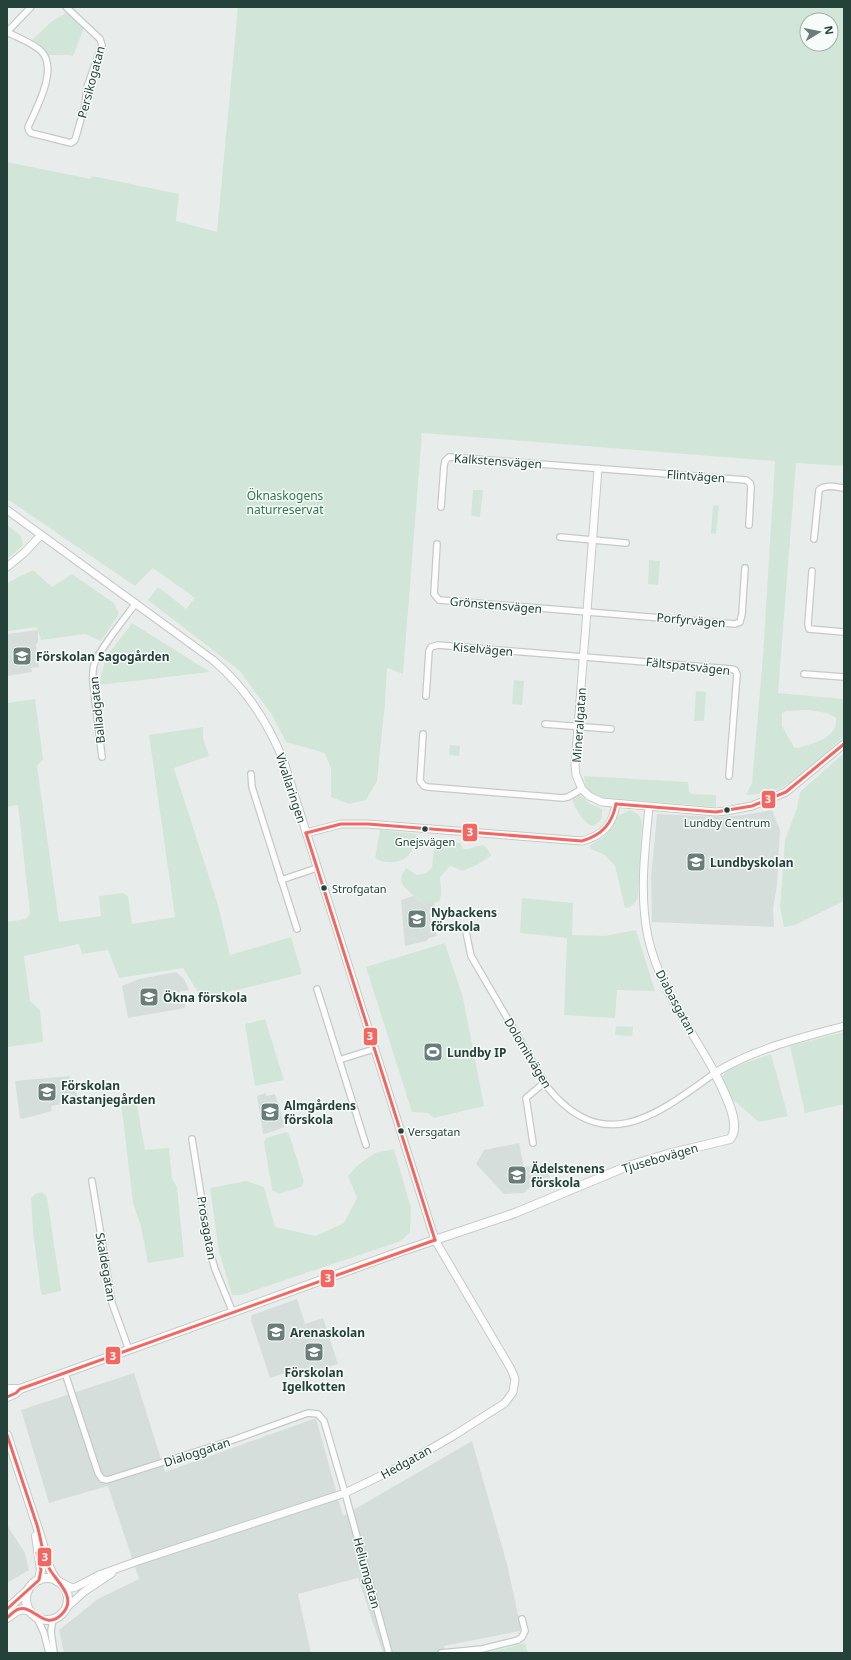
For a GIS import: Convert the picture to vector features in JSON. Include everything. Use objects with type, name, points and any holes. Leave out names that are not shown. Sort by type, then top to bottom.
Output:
[{"type":"main road","name":"Tjusebovägen","points":[[435,1240],[515,1213],[628,1166],[668,1154],[730,1139],[734,1133],[734,1121],[728,1102],[715,1073]]},
{"type":"main road","points":[[7,1389],[20,1389],[435,1240]]},
{"type":"main road","points":[[7,1397],[16,1393],[20,1389]]},
{"type":"main road","points":[[7,1435],[40,1536],[45,1558],[51,1572],[68,1595],[66,1608],[63,1613],[53,1619],[46,1620],[24,1609],[18,1609],[7,1618]]},
{"type":"main road","points":[[35,1521],[37,1553],[41,1570],[39,1580]]},
{"type":"main road","points":[[7,1609],[39,1580],[47,1578],[58,1582]]},
{"type":"main road","points":[[29,1590],[26,1596],[27,1604],[33,1614]]},
{"type":"street","points":[[7,32],[30,7]]},
{"type":"street","name":"Persikogatan","points":[[7,32],[38,49],[43,53],[47,60],[47,82],[28,127],[29,131],[31,133],[72,143],[75,140],[85,105],[87,87],[102,45],[100,39],[66,7]]},
{"type":"street","name":"Kalkstensvägen","points":[[441,507],[444,466],[445,461],[449,457],[598,469]]},
{"type":"street","name":"Flintvägen","points":[[598,469],[746,480],[752,487],[749,525]]},
{"type":"street","name":"Mineralgatan","points":[[582,789],[576,775],[575,765],[598,469]]},
{"type":"street","points":[[814,539],[819,490],[827,486],[844,488]]},
{"type":"street","name":"Vivallaringen","points":[[7,510],[213,660],[228,673],[250,698],[265,721],[278,748],[306,833],[435,1240]]},
{"type":"street","points":[[7,567],[24,554],[41,535]]},
{"type":"street","points":[[560,537],[626,543]]},
{"type":"street","name":"Grönstensvägen","points":[[437,544],[434,594],[439,600],[588,612]]},
{"type":"street","name":"Porfyrvägen","points":[[588,612],[735,624],[740,622],[742,614],[745,568]]},
{"type":"street","points":[[812,571],[808,624],[809,629],[844,632]]},
{"type":"street","name":"Balladgatan","points":[[102,757],[92,674],[94,665],[99,655],[136,603]]},
{"type":"street","name":"Kiselvägen","points":[[426,696],[429,651],[435,646],[584,657]]},
{"type":"street","name":"Fältspatsvägen","points":[[584,657],[735,670],[737,674],[729,776]]},
{"type":"street","points":[[804,674],[844,677]]},
{"type":"street","points":[[545,724],[611,729]]},
{"type":"street","points":[[423,734],[420,781],[424,786],[563,798],[582,789],[595,800],[616,804],[716,812],[752,806],[786,792],[844,744]]},
{"type":"street","points":[[251,774],[252,787],[297,929]]},
{"type":"street","points":[[306,833],[341,824],[361,824],[582,841],[595,837],[606,829],[615,812],[616,804]]},
{"type":"street","name":"Diabasgatan","points":[[648,807],[643,890],[648,938],[669,994],[715,1073]]},
{"type":"street","points":[[282,880],[317,868]]},
{"type":"street","name":"Dolomitvägen","points":[[466,932],[471,956],[545,1082],[562,1103],[574,1112],[594,1122],[618,1124],[630,1123],[651,1116],[715,1073]]},
{"type":"street","points":[[317,989],[366,1145]]},
{"type":"street","points":[[715,1073],[726,1066],[762,1052],[844,1026]]},
{"type":"street","points":[[339,1060],[374,1049]]},
{"type":"street","points":[[533,1143],[526,1098],[545,1082]]},
{"type":"street","name":"Prosagatan","points":[[192,1139],[210,1252],[215,1269],[233,1313]]},
{"type":"street","name":"Skaldegatan","points":[[92,1181],[112,1303],[129,1350]]},
{"type":"street","name":"Hedgatan","points":[[58,1582],[72,1588],[76,1587],[98,1575],[345,1493],[398,1468],[453,1436],[505,1402],[513,1392],[515,1379],[511,1369],[435,1240]]},
{"type":"street","name":"Dialoggatan","points":[[64,1373],[98,1473],[102,1479],[107,1480],[130,1474],[228,1442],[308,1413],[318,1414],[324,1421],[345,1493]]},
{"type":"street","name":"Heliumgatan","points":[[345,1493],[389,1653]]},
{"type":"street","name":"Hedgatan","points":[[66,1608],[85,1591],[123,1567]]},
{"type":"street","points":[[33,1614],[44,1633],[49,1653]]},
{"type":"street","points":[[53,1619],[51,1631],[54,1653]]},
{"type":"street","points":[[441,1653],[482,1649],[518,1640],[522,1637],[525,1631],[522,1619]]},
{"type":"shaded area","name":"Förskolan Sagogården","points":[[38,630],[38,642],[36,645],[39,667],[31,668],[32,672],[7,676],[7,634]]},
{"type":"shaded area","name":"Lundbyskolan","points":[[772,810],[780,830],[777,885],[773,909],[774,927],[652,922],[651,877],[657,814],[720,817]]},
{"type":"shaded area","name":"Nybackens förskola","points":[[431,890],[435,909],[429,911],[433,928],[435,927],[437,936],[429,938],[426,941],[405,946],[401,900]]},
{"type":"shaded area","name":"Ökna förskola","points":[[176,972],[184,979],[189,990],[173,993],[175,1003],[185,1002],[185,1008],[128,1018],[122,986],[139,979]]},
{"type":"shaded area","name":"Förskolan Kastanjegården","points":[[69,1076],[76,1087],[77,1098],[69,1099],[69,1103],[51,1106],[52,1111],[22,1119],[20,1118],[15,1081]]},
{"type":"shaded area","name":"Almgårdens förskola","points":[[265,1093],[267,1096],[275,1094],[285,1127],[265,1134],[263,1133],[257,1096]]},
{"type":"shaded area","name":"Ädelstenens förskola","points":[[519,1143],[524,1167],[545,1164],[551,1182],[531,1186],[524,1193],[504,1194],[476,1164],[484,1150]]},
{"type":"shaded area","name":"Arenaskolan","points":[[297,1299],[305,1324],[323,1318],[338,1364],[311,1372],[300,1371],[288,1376],[285,1373],[270,1378],[251,1320],[252,1315]]},
{"type":"shaded area","points":[[134,1373],[165,1472],[316,1418],[343,1516],[472,1441],[507,1564],[520,1624],[520,1631],[444,1646],[446,1653],[383,1653],[358,1578],[298,1594],[311,1653],[64,1653],[59,1630],[98,1599],[139,1579],[108,1486],[49,1503],[21,1410]]},
{"type":"shaded area","points":[[7,1525],[25,1553],[29,1570],[7,1583]]},
{"type":"green space","name":"Öknaskogens naturreservat","points":[[238,7],[844,7],[844,466],[796,463],[778,693],[844,699],[844,737],[794,781],[776,790],[761,794],[746,795],[752,783],[763,656],[775,461],[422,433],[403,674],[387,668],[377,781],[366,800],[349,804],[331,797],[331,769],[325,753],[286,742],[272,715],[240,671],[148,600],[158,587],[186,609],[195,598],[153,568],[135,586],[7,499],[7,162],[91,179],[92,176],[179,194],[176,221],[217,232]],"holes":[[[808,710],[827,713],[836,718],[836,725],[833,731],[817,742],[798,748],[794,747],[782,726],[782,713],[786,711]]]},
{"type":"green space","points":[[66,13],[84,28],[73,56],[48,55],[45,50],[31,41],[51,22]]},
{"type":"green space","points":[[473,490],[483,490],[480,517],[471,516]]},
{"type":"green space","points":[[713,505],[719,506],[716,534],[711,533]]},
{"type":"green space","points":[[7,525],[21,536],[23,545],[7,559]]},
{"type":"green space","points":[[649,560],[660,561],[658,585],[648,584]]},
{"type":"green space","points":[[33,570],[52,587],[72,574],[114,603],[119,614],[101,641],[85,634],[41,640],[37,627],[7,631],[7,583]]},
{"type":"green space","points":[[132,623],[210,672],[99,685],[106,657]]},
{"type":"green space","points":[[514,680],[524,681],[522,705],[512,704]]},
{"type":"green space","points":[[696,691],[706,692],[704,721],[694,721]]},
{"type":"green space","points":[[35,699],[43,759],[37,766],[59,922],[101,916],[99,896],[123,893],[128,896],[132,924],[175,917],[149,735],[203,727],[203,738],[209,756],[174,768],[218,905],[230,955],[291,937],[302,974],[201,997],[183,968],[119,978],[108,950],[82,954],[79,944],[24,956],[30,1001],[40,1010],[43,1042],[7,1047],[7,922],[26,919],[30,914],[18,805],[7,807],[7,703]]},
{"type":"green space","points":[[450,745],[460,746],[459,756],[449,755]]},
{"type":"green space","points":[[844,753],[844,901],[795,925],[784,927],[780,907],[785,840],[797,808],[800,792]]},
{"type":"green space","points":[[584,776],[688,782],[689,792],[692,794],[716,795],[716,807],[599,797],[588,789],[585,784]]},
{"type":"green space","points":[[580,795],[590,804],[602,809],[602,819],[594,826],[590,825],[583,819],[573,803],[572,799]]},
{"type":"green space","points":[[630,810],[635,812],[641,818],[642,823],[638,897],[633,905],[625,908],[615,866],[605,855],[591,849],[589,846],[604,837],[618,816]]},
{"type":"green space","points":[[380,830],[417,834],[414,846],[408,856],[394,862],[384,862],[375,858]]},
{"type":"green space","points":[[439,842],[460,843],[463,849],[484,845],[491,855],[478,864],[462,871],[450,866],[440,877],[441,896],[438,902],[425,904],[418,902],[404,887],[401,879],[402,874],[406,868],[417,875],[426,873],[432,868],[434,846]]},
{"type":"green space","points":[[522,898],[573,903],[572,935],[605,936],[636,930],[655,991],[617,990],[615,1018],[564,1015],[567,938],[520,933]]},
{"type":"green space","name":"Lundby IP","points":[[445,943],[463,998],[484,1106],[434,1118],[428,1113],[412,1112],[366,967]]},
{"type":"green space","points":[[265,1019],[284,1080],[255,1086],[245,1024]]},
{"type":"green space","points":[[616,1026],[633,1027],[632,1036],[615,1035]]},
{"type":"green space","points":[[844,1032],[844,1104],[805,1113],[790,1046]]},
{"type":"green space","points":[[771,1054],[788,1116],[759,1122],[732,1099],[722,1077],[728,1069]]},
{"type":"green space","points":[[136,1100],[145,1150],[169,1148],[172,1179],[177,1187],[184,1257],[148,1263],[141,1226],[133,1203],[121,1102]]},
{"type":"green space","points":[[286,1132],[289,1134],[304,1182],[301,1187],[279,1194],[272,1190],[264,1142],[266,1138]]},
{"type":"green space","points":[[394,1149],[411,1208],[410,1232],[401,1241],[241,1295],[232,1295],[219,1252],[210,1188],[246,1181],[264,1187],[275,1227],[316,1236],[344,1223],[357,1198],[348,1176],[358,1165],[375,1153]]},
{"type":"green space","points":[[42,1192],[47,1197],[61,1291],[43,1295],[41,1293],[33,1232],[31,1198],[35,1194]]},
{"type":"green space","points":[[525,1643],[528,1653],[487,1653]]},
{"type":"transit line","name":"3","points":[[616,804],[716,812],[752,806],[786,792],[844,744]]},
{"type":"transit line","name":"3","points":[[306,833],[341,824],[368,824],[582,841],[595,836],[605,828],[612,817],[616,804]]},
{"type":"transit line","name":"3","points":[[306,833],[435,1240]]},
{"type":"transit line","name":"3","points":[[7,1397],[16,1393],[20,1389],[435,1240]]},
{"type":"transit line","name":"3","points":[[7,1435],[37,1525],[46,1561],[63,1588],[68,1600],[67,1607],[63,1613],[57,1618],[51,1620],[40,1617],[25,1609],[19,1609],[7,1618]]},
{"type":"transit line","name":"3","points":[[7,1609],[39,1580],[41,1570],[37,1553]]},
{"type":"place","name":"Förskolan Sagogården","points":[[22,656]]},
{"type":"place","name":"Lundby Centrum","points":[[727,810]]},
{"type":"place","name":"Gnejsvägen","points":[[425,829]]},
{"type":"place","name":"Lundbyskolan","points":[[696,862]]},
{"type":"place","name":"Strofgatan","points":[[324,888]]},
{"type":"place","name":"Nybackens förskola","points":[[417,919]]},
{"type":"place","name":"Ökna förskola","points":[[149,997]]},
{"type":"place","name":"Lundby IP","points":[[433,1052]]},
{"type":"place","name":"Förskolan Kastanjegården","points":[[47,1092]]},
{"type":"place","name":"Almgårdens förskola","points":[[270,1112]]},
{"type":"place","name":"Versgatan","points":[[401,1131]]},
{"type":"place","name":"Ädelstenens förskola","points":[[517,1175]]},
{"type":"place","name":"Arenaskolan","points":[[276,1332]]},
{"type":"place","name":"Förskolan Igelkotten","points":[[314,1352]]}]
